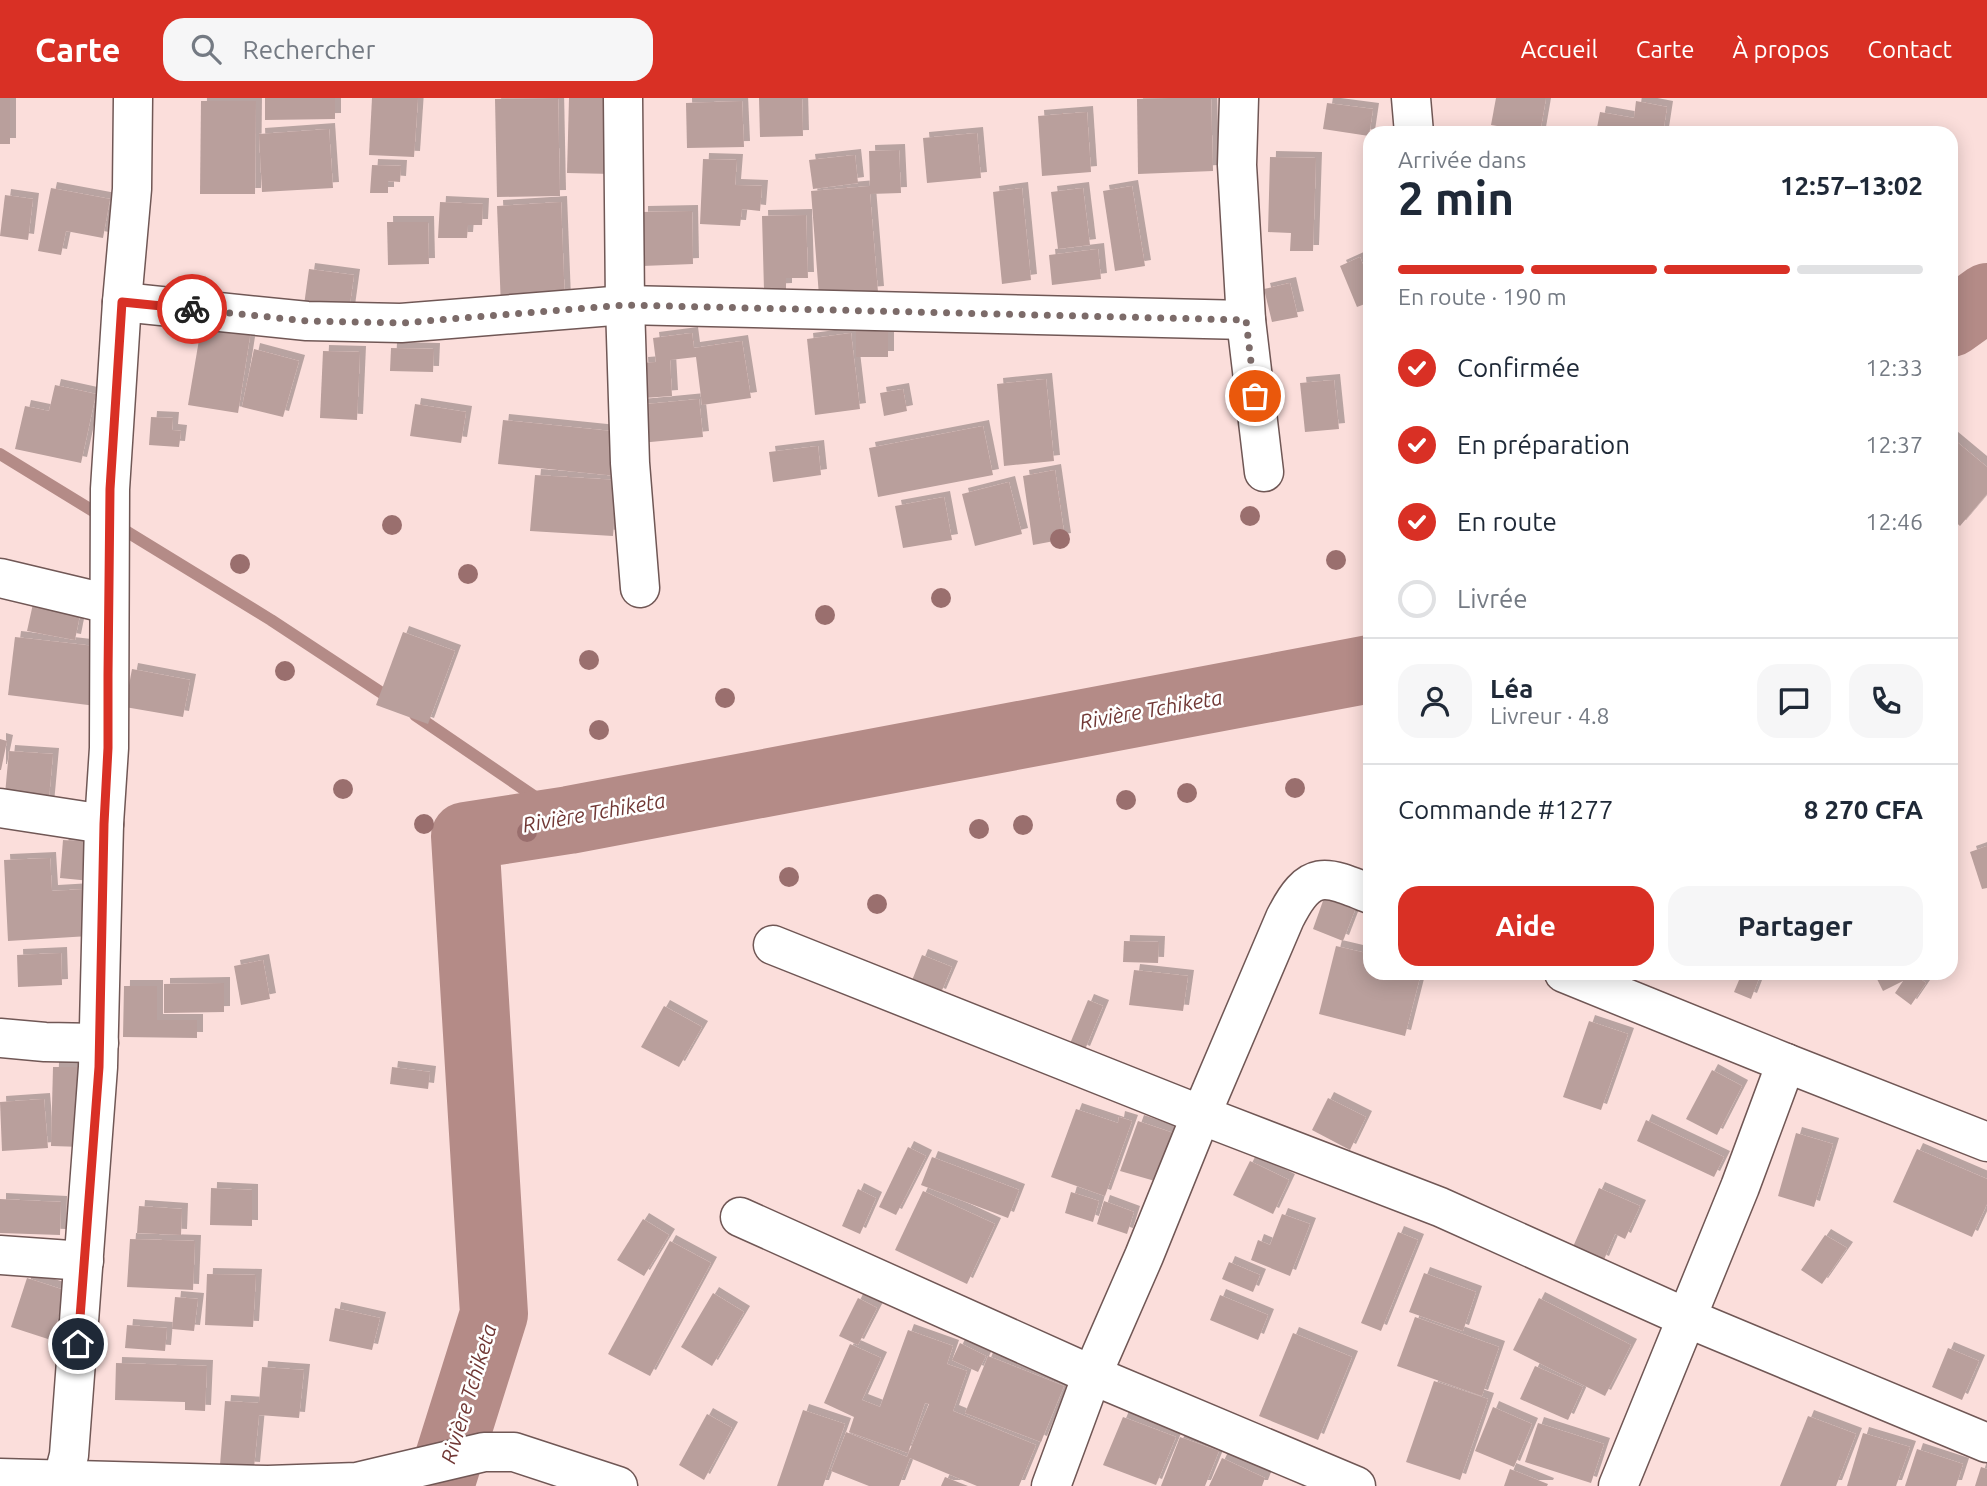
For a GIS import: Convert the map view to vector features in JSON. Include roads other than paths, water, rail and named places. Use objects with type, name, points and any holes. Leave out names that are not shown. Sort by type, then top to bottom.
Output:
[{"type":"street","points":[[62,1482],[69,1455],[99,1043],[108,748],[110,489],[132,190],[133,98]]},
{"type":"street","points":[[622,98],[630,463],[640,588]]},
{"type":"street","points":[[1240,98],[1237,165],[1246,320],[1264,472]]},
{"type":"street","points":[[1411,98],[1413,126]]},
{"type":"street","points":[[122,302],[307,321],[401,323],[625,305],[1246,320]]},
{"type":"street","points":[[0,578],[109,604]]},
{"type":"street","points":[[0,808],[104,824]]},
{"type":"street","points":[[1051,1486],[1092,1375],[1297,896],[1307,886],[1321,881],[1335,880],[1363,891]]},
{"type":"street","points":[[772,945],[1440,1207],[1687,1318],[1987,1443]]},
{"type":"street","points":[[1581,980],[1987,1142]]},
{"type":"street","points":[[0,1038],[99,1043]]},
{"type":"street","points":[[1618,1486],[1740,1186],[1786,1063]]},
{"type":"street","points":[[740,1217],[1092,1375],[1356,1486]]},
{"type":"street","points":[[0,1255],[84,1261]]},
{"type":"street","points":[[0,1478],[62,1482],[268,1485],[357,1482],[484,1452],[514,1452],[618,1486]]},
{"type":"waterway","name":"Rivière Tchiketa","points":[[1958,318],[1987,297]]},
{"type":"waterway","points":[[0,454],[271,620],[394,701]]},
{"type":"waterway","name":"Rivière Tchiketa","points":[[440,1486],[494,1314],[465,836],[569,820],[1363,670]]},
{"type":"waterway","points":[[415,715],[569,820]]}]
